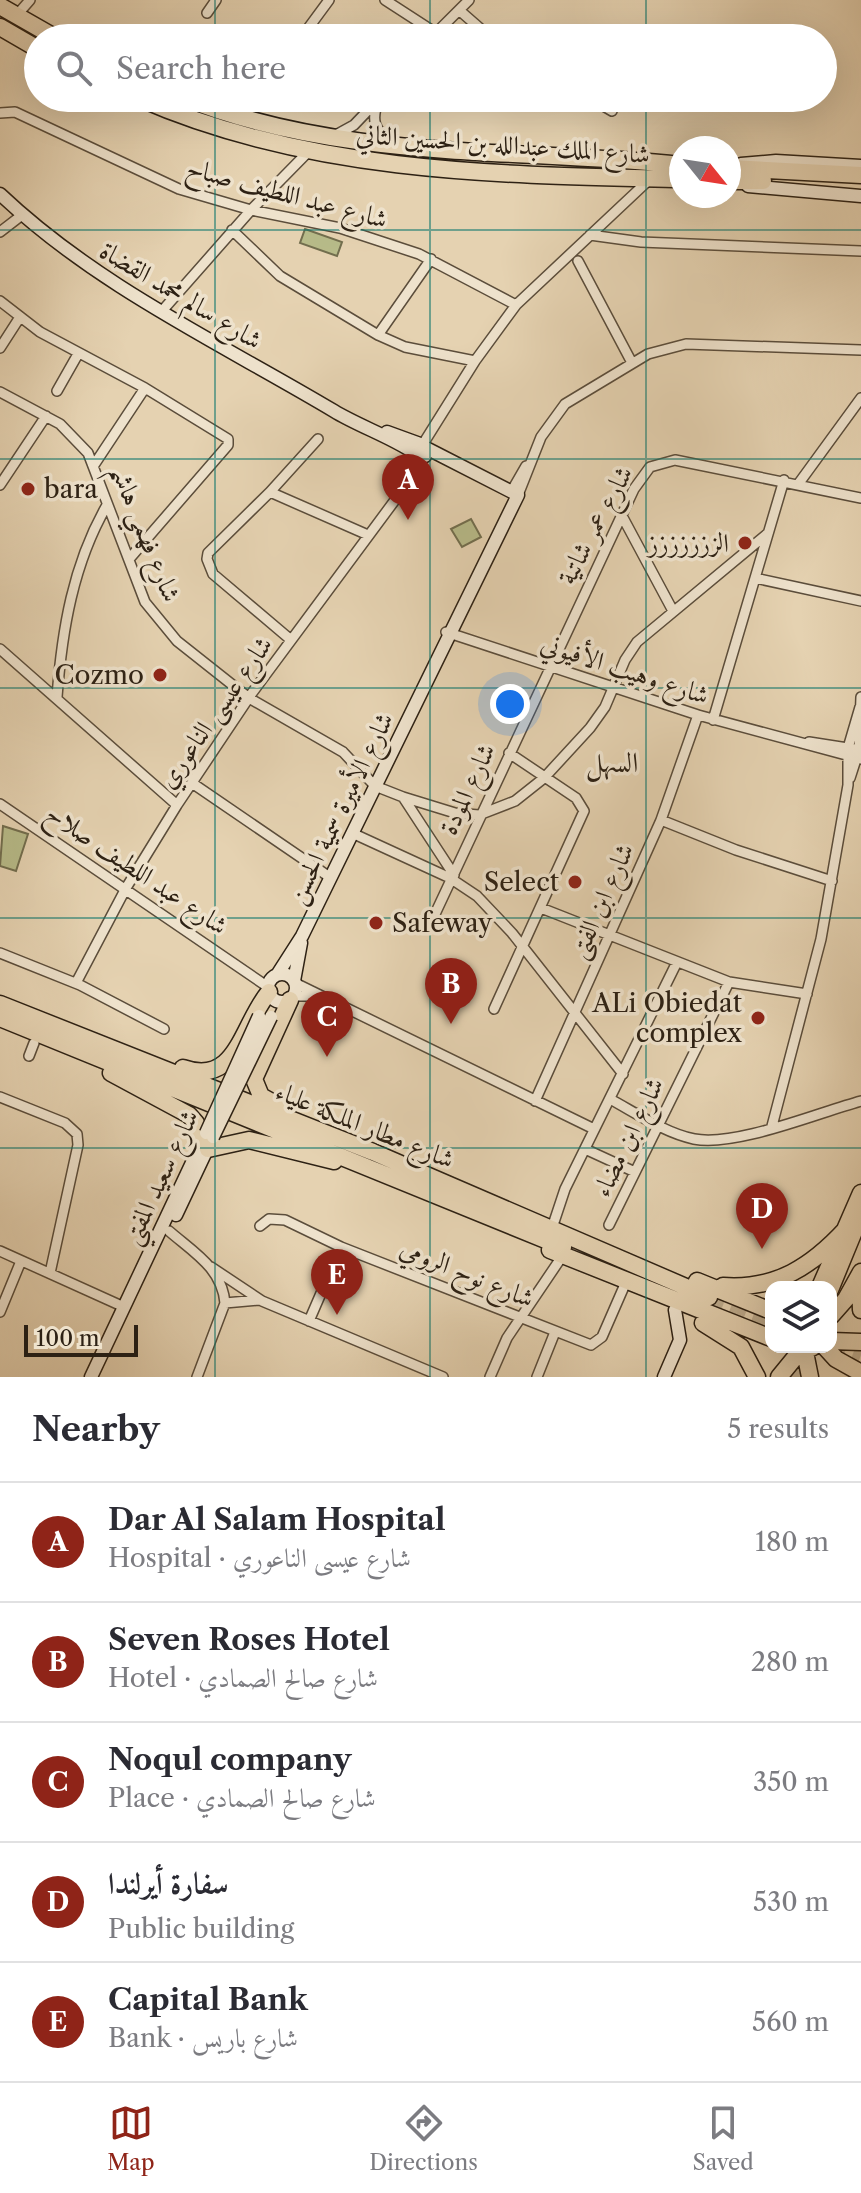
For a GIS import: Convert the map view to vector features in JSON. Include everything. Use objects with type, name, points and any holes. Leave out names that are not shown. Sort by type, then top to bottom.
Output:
[{"type":"highway","points":[[0,6],[31,24]]},
{"type":"highway","points":[[0,27],[24,41]]},
{"type":"highway","name":"شارع الملك عبدالله بن الحسين الثاني","points":[[175,112],[214,127],[309,151],[381,163],[460,170],[669,179]]},
{"type":"highway","name":"شارع الملك عبدالله بن الحسين الثاني","points":[[228,112],[334,136],[402,147],[669,164]]},
{"type":"highway","points":[[741,173],[861,185]]},
{"type":"highway","points":[[772,176],[861,175]]},
{"type":"highway","points":[[87,1047],[116,1044],[196,1072],[211,1073],[229,1061],[255,1009],[281,989]]},
{"type":"highway","points":[[281,989],[256,1072],[257,1092],[267,1101],[343,1134],[369,1159]]},
{"type":"highway","name":"شارع مطار الملكة علياء","points":[[0,1004],[87,1047],[706,1295]]},
{"type":"highway","name":"شارع مطار الملكة علياء","points":[[6,1021],[65,1045],[87,1047]]},
{"type":"highway","points":[[87,1047],[109,1072],[189,1115],[207,1140],[249,1140],[321,1159],[369,1159]]},
{"type":"highway","points":[[823,1281],[861,1193]]},
{"type":"highway","points":[[765,1310],[706,1295],[522,1209],[488,1209],[496,1224],[563,1255],[765,1336]]},
{"type":"highway","points":[[706,1295],[778,1281],[820,1257],[846,1229]]},
{"type":"highway","points":[[861,1272],[861,1310]]},
{"type":"highway","points":[[837,1309],[861,1272]]},
{"type":"highway","points":[[650,1292],[675,1310],[733,1340],[746,1355],[757,1377]]},
{"type":"highway","points":[[837,1341],[861,1342]]},
{"type":"highway","points":[[779,1377],[789,1362],[801,1353]]},
{"type":"highway","points":[[808,1353],[810,1377]]},
{"type":"highway","points":[[830,1353],[861,1373]]},
{"type":"main road","points":[[837,1284],[861,1217]]},
{"type":"main road","points":[[837,1286],[861,1239]]},
{"type":"street","points":[[16,16],[30,0]]},
{"type":"street","points":[[207,13],[216,0]]},
{"type":"street","points":[[311,24],[329,0]]},
{"type":"street","points":[[385,0],[418,24]]},
{"type":"street","points":[[444,24],[469,0]]},
{"type":"street","points":[[459,10],[475,24]]},
{"type":"street","name":"شارع عبد اللطيف صباح","points":[[0,113],[15,112],[179,189],[251,210],[340,228],[431,259],[516,305]]},
{"type":"street","points":[[334,136],[354,125],[366,112]]},
{"type":"street","points":[[374,112],[376,128],[402,147]]},
{"type":"street","points":[[162,311],[232,230],[309,151]]},
{"type":"street","points":[[741,168],[757,161],[861,166]]},
{"type":"street","points":[[741,178],[762,189],[861,196]]},
{"type":"street","name":"شارع عيسى الناعوري","points":[[76,983],[126,888],[177,805],[249,698],[409,479],[475,361],[516,305],[650,179]]},
{"type":"street","name":"شارع سالم محمد القضاة","points":[[0,194],[73,256],[162,311],[349,420],[422,451],[513,497]]},
{"type":"street","points":[[0,232],[22,215]]},
{"type":"street","points":[[232,230],[280,276],[378,335],[405,347],[475,361]]},
{"type":"street","points":[[590,235],[641,242],[861,251]]},
{"type":"street","points":[[378,335],[431,259]]},
{"type":"street","points":[[578,261],[631,361]]},
{"type":"street","points":[[0,301],[78,354],[145,388],[225,436],[229,442],[130,558]]},
{"type":"street","points":[[0,348],[20,317]]},
{"type":"street","name":"شارع الأميرة سمية الحسن","points":[[281,989],[302,936],[417,699],[418,688],[449,633],[550,421],[565,404],[631,361],[668,347],[686,344],[861,350]]},
{"type":"street","points":[[57,391],[78,354]]},
{"type":"street","points":[[94,465],[145,388]]},
{"type":"street","name":"شارع فهمي هاشم","points":[[0,392],[46,416],[70,433],[94,465],[139,588],[152,614],[184,647],[249,698],[343,752],[375,786]]},
{"type":"street","points":[[799,483],[861,398]]},
{"type":"street","points":[[0,485],[46,416]]},
{"type":"street","points":[[291,640],[229,591],[213,574],[207,559],[212,547],[270,492],[318,439]]},
{"type":"street","name":"شارع عمر شاتية","points":[[547,668],[621,514],[643,476],[660,461],[675,460],[784,480],[861,498]]},
{"type":"street","points":[[713,720],[784,480]]},
{"type":"street","points":[[270,492],[368,535]]},
{"type":"street","points":[[57,697],[63,632],[72,590],[87,544],[107,505]]},
{"type":"street","points":[[621,514],[673,611]]},
{"type":"street","points":[[375,786],[455,813],[479,815],[503,808],[544,778],[590,728],[637,642],[767,534]]},
{"type":"street","points":[[755,578],[861,601]]},
{"type":"street","name":"شارع وهيب الأفيوني","points":[[449,633],[547,668],[713,720],[856,754]]},
{"type":"street","points":[[0,649],[177,805]]},
{"type":"street","name":"شارع المودة","points":[[428,929],[547,668]]},
{"type":"street","points":[[772,1126],[807,994],[832,881],[856,754],[860,702]]},
{"type":"street","name":"شارع ابن الفتى","points":[[535,1101],[661,820],[698,715]]},
{"type":"street","points":[[494,1009],[584,811],[576,798],[509,753]]},
{"type":"street","points":[[192,783],[331,878]]},
{"type":"street","points":[[403,797],[451,875],[497,915],[623,1074]]},
{"type":"street","name":"شارع عبد اللطيف صلاح","points":[[0,804],[249,971],[281,989],[321,996],[535,1101]]},
{"type":"street","points":[[661,820],[736,850],[832,881]]},
{"type":"street","points":[[352,833],[451,875]]},
{"type":"street","points":[[541,908],[729,982],[807,994]]},
{"type":"street","points":[[0,953],[76,983],[164,1029]]},
{"type":"street","points":[[554,1222],[594,1129],[677,962]]},
{"type":"street","name":"شارع ابن مضاء","points":[[609,1225],[729,982]]},
{"type":"street","name":"شارع سعيد المفتي","points":[[91,1377],[281,989]]},
{"type":"street","points":[[6,1021],[34,1043],[65,1045]]},
{"type":"street","points":[[29,1056],[34,1043]]},
{"type":"street","points":[[0,1097],[65,1123],[77,1134],[78,1145],[50,1273]]},
{"type":"street","points":[[610,1099],[679,1134],[706,1140],[740,1137],[861,1101]]},
{"type":"street","points":[[535,1101],[594,1129]]},
{"type":"street","name":"شارع سعيد المفتي","points":[[100,1377],[169,1231],[207,1140]]},
{"type":"street","points":[[585,1149],[635,1172]]},
{"type":"street","name":"شارع نوح الرومي","points":[[260,1226],[269,1219],[285,1220],[341,1247],[591,1345],[599,1341],[626,1282]]},
{"type":"street","points":[[169,1231],[211,1267],[262,1301],[443,1377]]},
{"type":"street","points":[[309,1321],[341,1247]]},
{"type":"street","points":[[0,1251],[124,1307]]},
{"type":"street","points":[[490,1377],[503,1344],[563,1255]]},
{"type":"street","points":[[0,1312],[21,1261]]},
{"type":"street","points":[[197,1377],[225,1303],[223,1286],[211,1267]]},
{"type":"street","points":[[225,1303],[262,1301]]},
{"type":"street","points":[[664,1377],[681,1334],[675,1310]]},
{"type":"street","points":[[537,1377],[555,1332]]},
{"type":"green space","points":[[305,229],[342,242],[337,256],[300,243]]},
{"type":"green space","points":[[471,519],[481,537],[462,547],[451,529]]},
{"type":"green space","points":[[3,826],[28,834],[16,871],[0,866]]},
{"type":"tunnel","points":[[709,1297],[765,1320]]},
{"type":"tunnel","points":[[837,1346],[861,1355]]},
{"type":"tunnel","points":[[792,1377],[802,1355]]},
{"type":"place","name":"bara","points":[[28,489]]},
{"type":"place","name":"Dar Al Salam Hospital","points":[[408,520]]},
{"type":"place","name":"الززززززز","points":[[745,543]]},
{"type":"place","name":"Cozmo","points":[[160,675]]},
{"type":"place","name":"Select","points":[[575,882]]},
{"type":"place","name":"Safeway","points":[[376,923]]},
{"type":"place","name":"ALi Obiedat complex","points":[[758,1018]]},
{"type":"place","name":"Seven Roses Hotel","points":[[451,1024]]},
{"type":"place","name":"Noqul company","points":[[327,1057]]},
{"type":"place","name":"سفارة أيرلندا","points":[[762,1249]]},
{"type":"place","name":"Capital Bank","points":[[337,1315]]},
{"type":"district","name":"السهل","points":[[612,762]]}]
